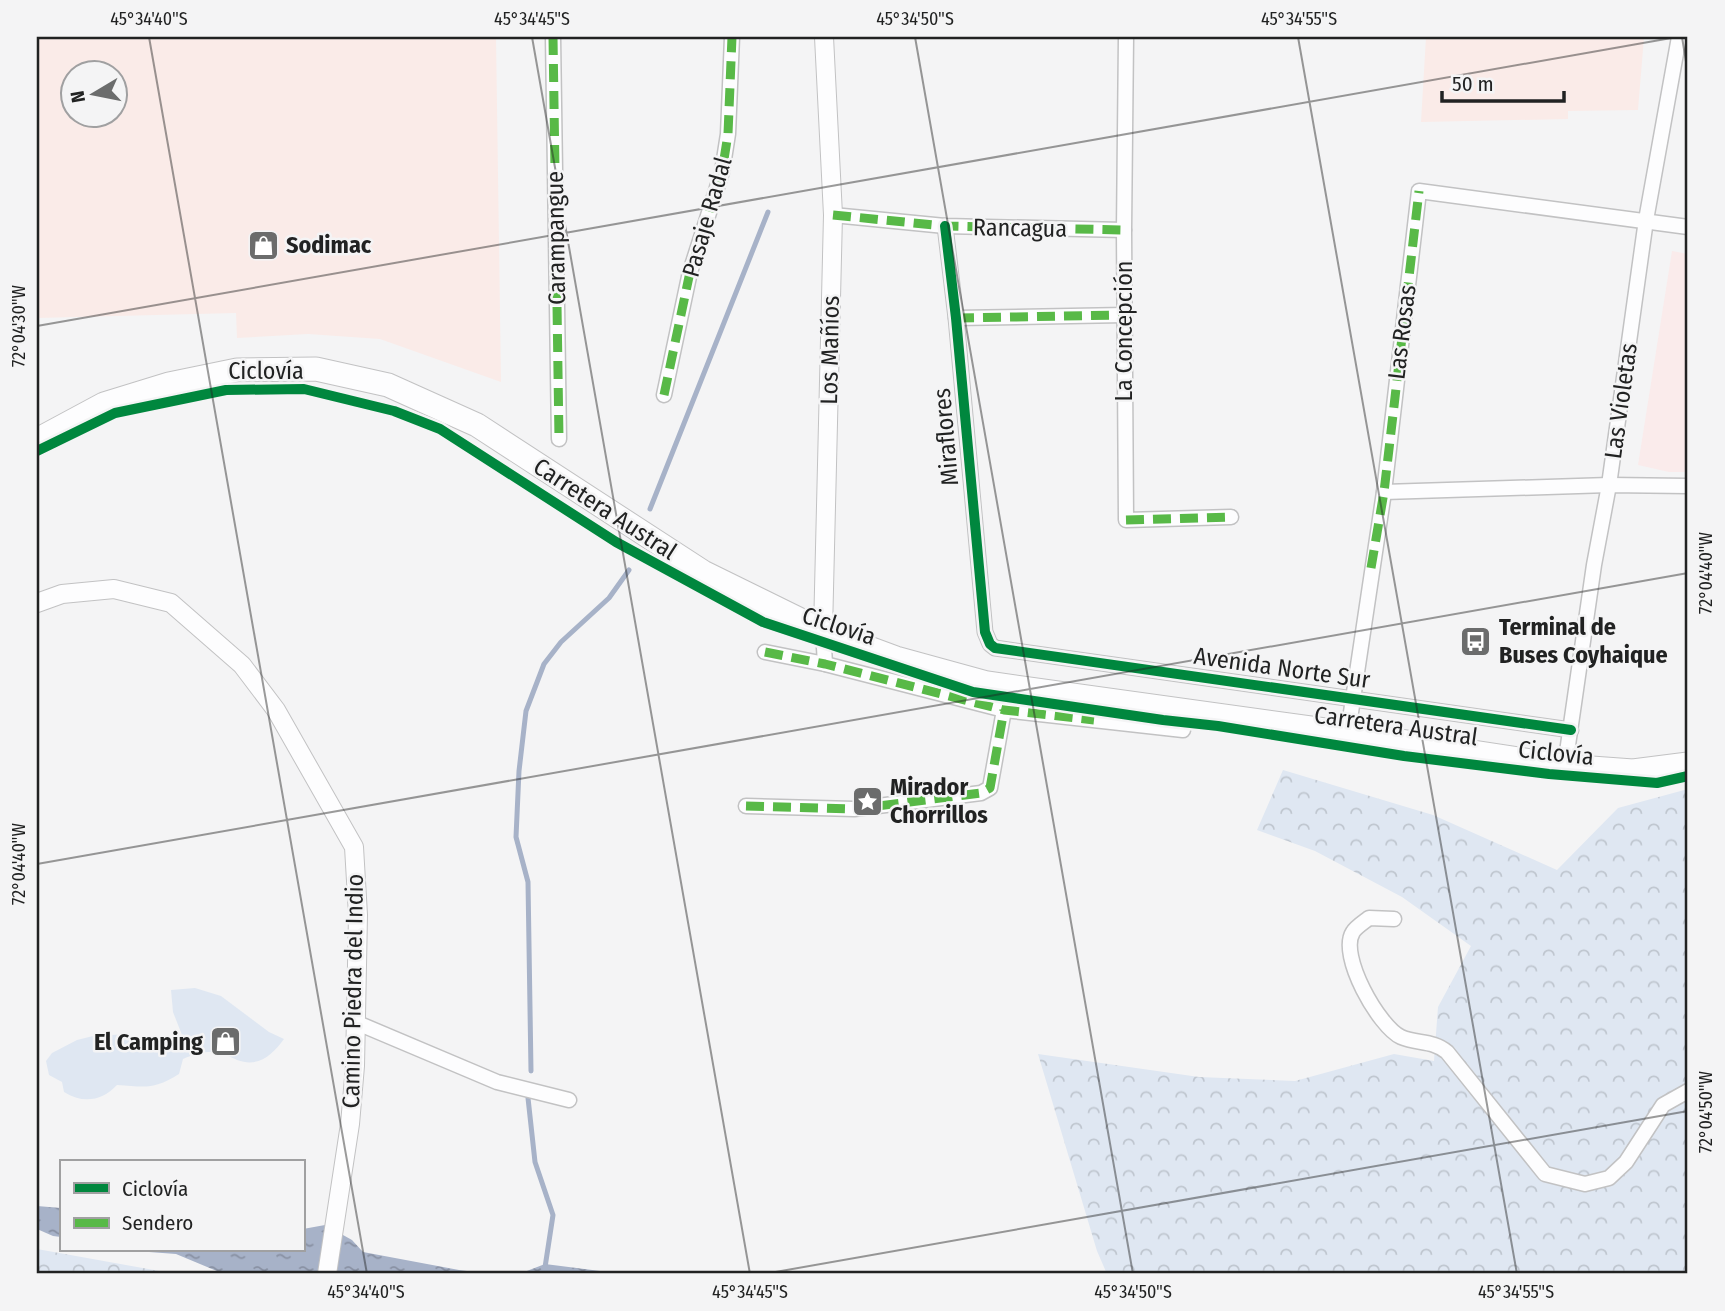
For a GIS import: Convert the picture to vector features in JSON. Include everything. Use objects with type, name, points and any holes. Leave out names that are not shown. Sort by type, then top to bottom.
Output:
[{"type":"highway","name":"Carretera Austral","points":[[37,440],[103,404],[169,384],[237,370],[316,369],[388,385],[477,425],[703,572],[823,631],[896,658],[987,683],[1347,738],[1565,766],[1633,771],[1688,764]]},
{"type":"street","name":"Carampangue","points":[[552,37],[559,439]]},
{"type":"street","name":"Pasaje Radal","points":[[664,395],[690,272],[722,172],[728,134],[732,37]]},
{"type":"street","name":"Los Mañíos","points":[[824,37],[833,215],[823,631],[825,664]]},
{"type":"street","name":"La Concepción","points":[[1126,37],[1126,520],[1231,517]]},
{"type":"street","name":"Las Violetas","points":[[1565,766],[1647,220],[1679,37]]},
{"type":"street","name":"Las Rosas","points":[[1347,738],[1384,492],[1419,191],[1688,227]]},
{"type":"street","name":"Rancagua","points":[[833,215],[945,226],[1124,230]]},
{"type":"street","name":"Miraflores","points":[[945,226],[985,632],[990,644]]},
{"type":"street","points":[[956,318],[1125,315]]},
{"type":"street","points":[[1384,492],[1609,485],[1688,486]]},
{"type":"street","name":"Camino Piedra del Indio","points":[[37,603],[62,594],[114,589],[171,603],[242,665],[276,710],[354,847],[358,915],[355,1066],[351,1113],[327,1274]]},
{"type":"street","name":"Avenida Norte Sur","points":[[990,644],[1002,651],[1571,730]]},
{"type":"street","points":[[765,652],[825,664],[1004,710],[1183,730]]},
{"type":"street","points":[[746,806],[854,809],[981,793],[990,788],[1004,710]]},
{"type":"street","points":[[1394,919],[1369,918],[1352,932],[1349,946],[1369,1003],[1391,1030],[1402,1037],[1437,1044],[1447,1052],[1545,1174],[1585,1184],[1609,1178],[1626,1162],[1663,1105],[1688,1091]]},
{"type":"street","points":[[355,1022],[497,1082],[569,1100]]},
{"type":"shaded area","points":[[37,37],[496,37],[501,382],[380,339],[308,334],[237,338],[236,313],[37,318]]},
{"type":"shaded area","points":[[1426,37],[1644,37],[1638,110],[1568,111],[1568,119],[1421,122]]},
{"type":"shaded area","points":[[1672,251],[1688,254],[1688,472],[1669,472],[1638,465]]},
{"type":"green space","points":[[1283,770],[1433,815],[1557,870],[1618,808],[1688,789],[1688,1274],[1107,1274],[1097,1251],[1038,1054],[1199,1077],[1295,1081],[1394,1054],[1434,1061],[1438,1007],[1471,946],[1402,897],[1315,851],[1257,830]]},
{"type":"green space","name":"El Camping","points":[[195,988],[221,996],[269,1032],[284,1039],[270,1055],[258,1061],[245,1062],[224,1054],[207,1052],[183,1059],[179,1074],[162,1083],[143,1087],[117,1085],[105,1095],[92,1099],[71,1096],[64,1092],[62,1082],[49,1075],[46,1061],[52,1053],[77,1040],[93,1036],[129,1034],[155,1044],[184,1040],[173,1012],[171,990]]},
{"type":"green space","points":[[37,1249],[176,1274],[37,1274]]},
{"type":"water","points":[[37,1206],[60,1208],[60,1237],[37,1229]]},
{"type":"water","points":[[325,1225],[352,1240],[363,1252],[491,1274],[224,1274],[176,1254],[149,1252],[304,1252],[304,1229]]},
{"type":"water","points":[[545,1264],[608,1272],[614,1274],[519,1274]]},
{"type":"waterway","points":[[650,509],[768,212]]},
{"type":"waterway","points":[[531,1071],[528,882],[516,837],[519,771],[526,711],[544,664],[561,642],[609,598],[629,570]]},
{"type":"waterway","points":[[528,1098],[535,1162],[553,1215],[544,1274]]},
{"type":"marked path","points":[[553,37],[559,439]]},
{"type":"marked path","points":[[664,395],[690,272],[722,172],[728,134],[732,37]]},
{"type":"marked path","points":[[1371,568],[1384,492],[1419,191]]},
{"type":"marked path","points":[[833,215],[945,226],[1124,230]]},
{"type":"marked path","points":[[956,318],[1125,315]]},
{"type":"marked path","points":[[1126,520],[1231,517]]},
{"type":"marked path","points":[[765,652],[825,664],[1004,710],[1094,720]]},
{"type":"marked path","points":[[746,806],[854,809],[981,793],[990,788],[1004,710]]},
{"type":"cycle path","name":"Ciclovía","points":[[945,226],[985,632],[990,644],[995,648],[1571,730]]},
{"type":"cycle path","name":"Ciclovía","points":[[37,451],[115,413],[226,390],[304,389],[394,411],[440,429],[616,542],[763,622],[973,692],[1218,726],[1404,756],[1549,774],[1657,783],[1688,776]]},
{"type":"place","name":"Sodimac","points":[[263,245]]},
{"type":"place","name":"Terminal de Buses Coyhaique","points":[[1476,641]]},
{"type":"place","name":"Mirador Chorrillos","points":[[867,801]]},
{"type":"place","name":"El Camping","points":[[226,1042]]}]
